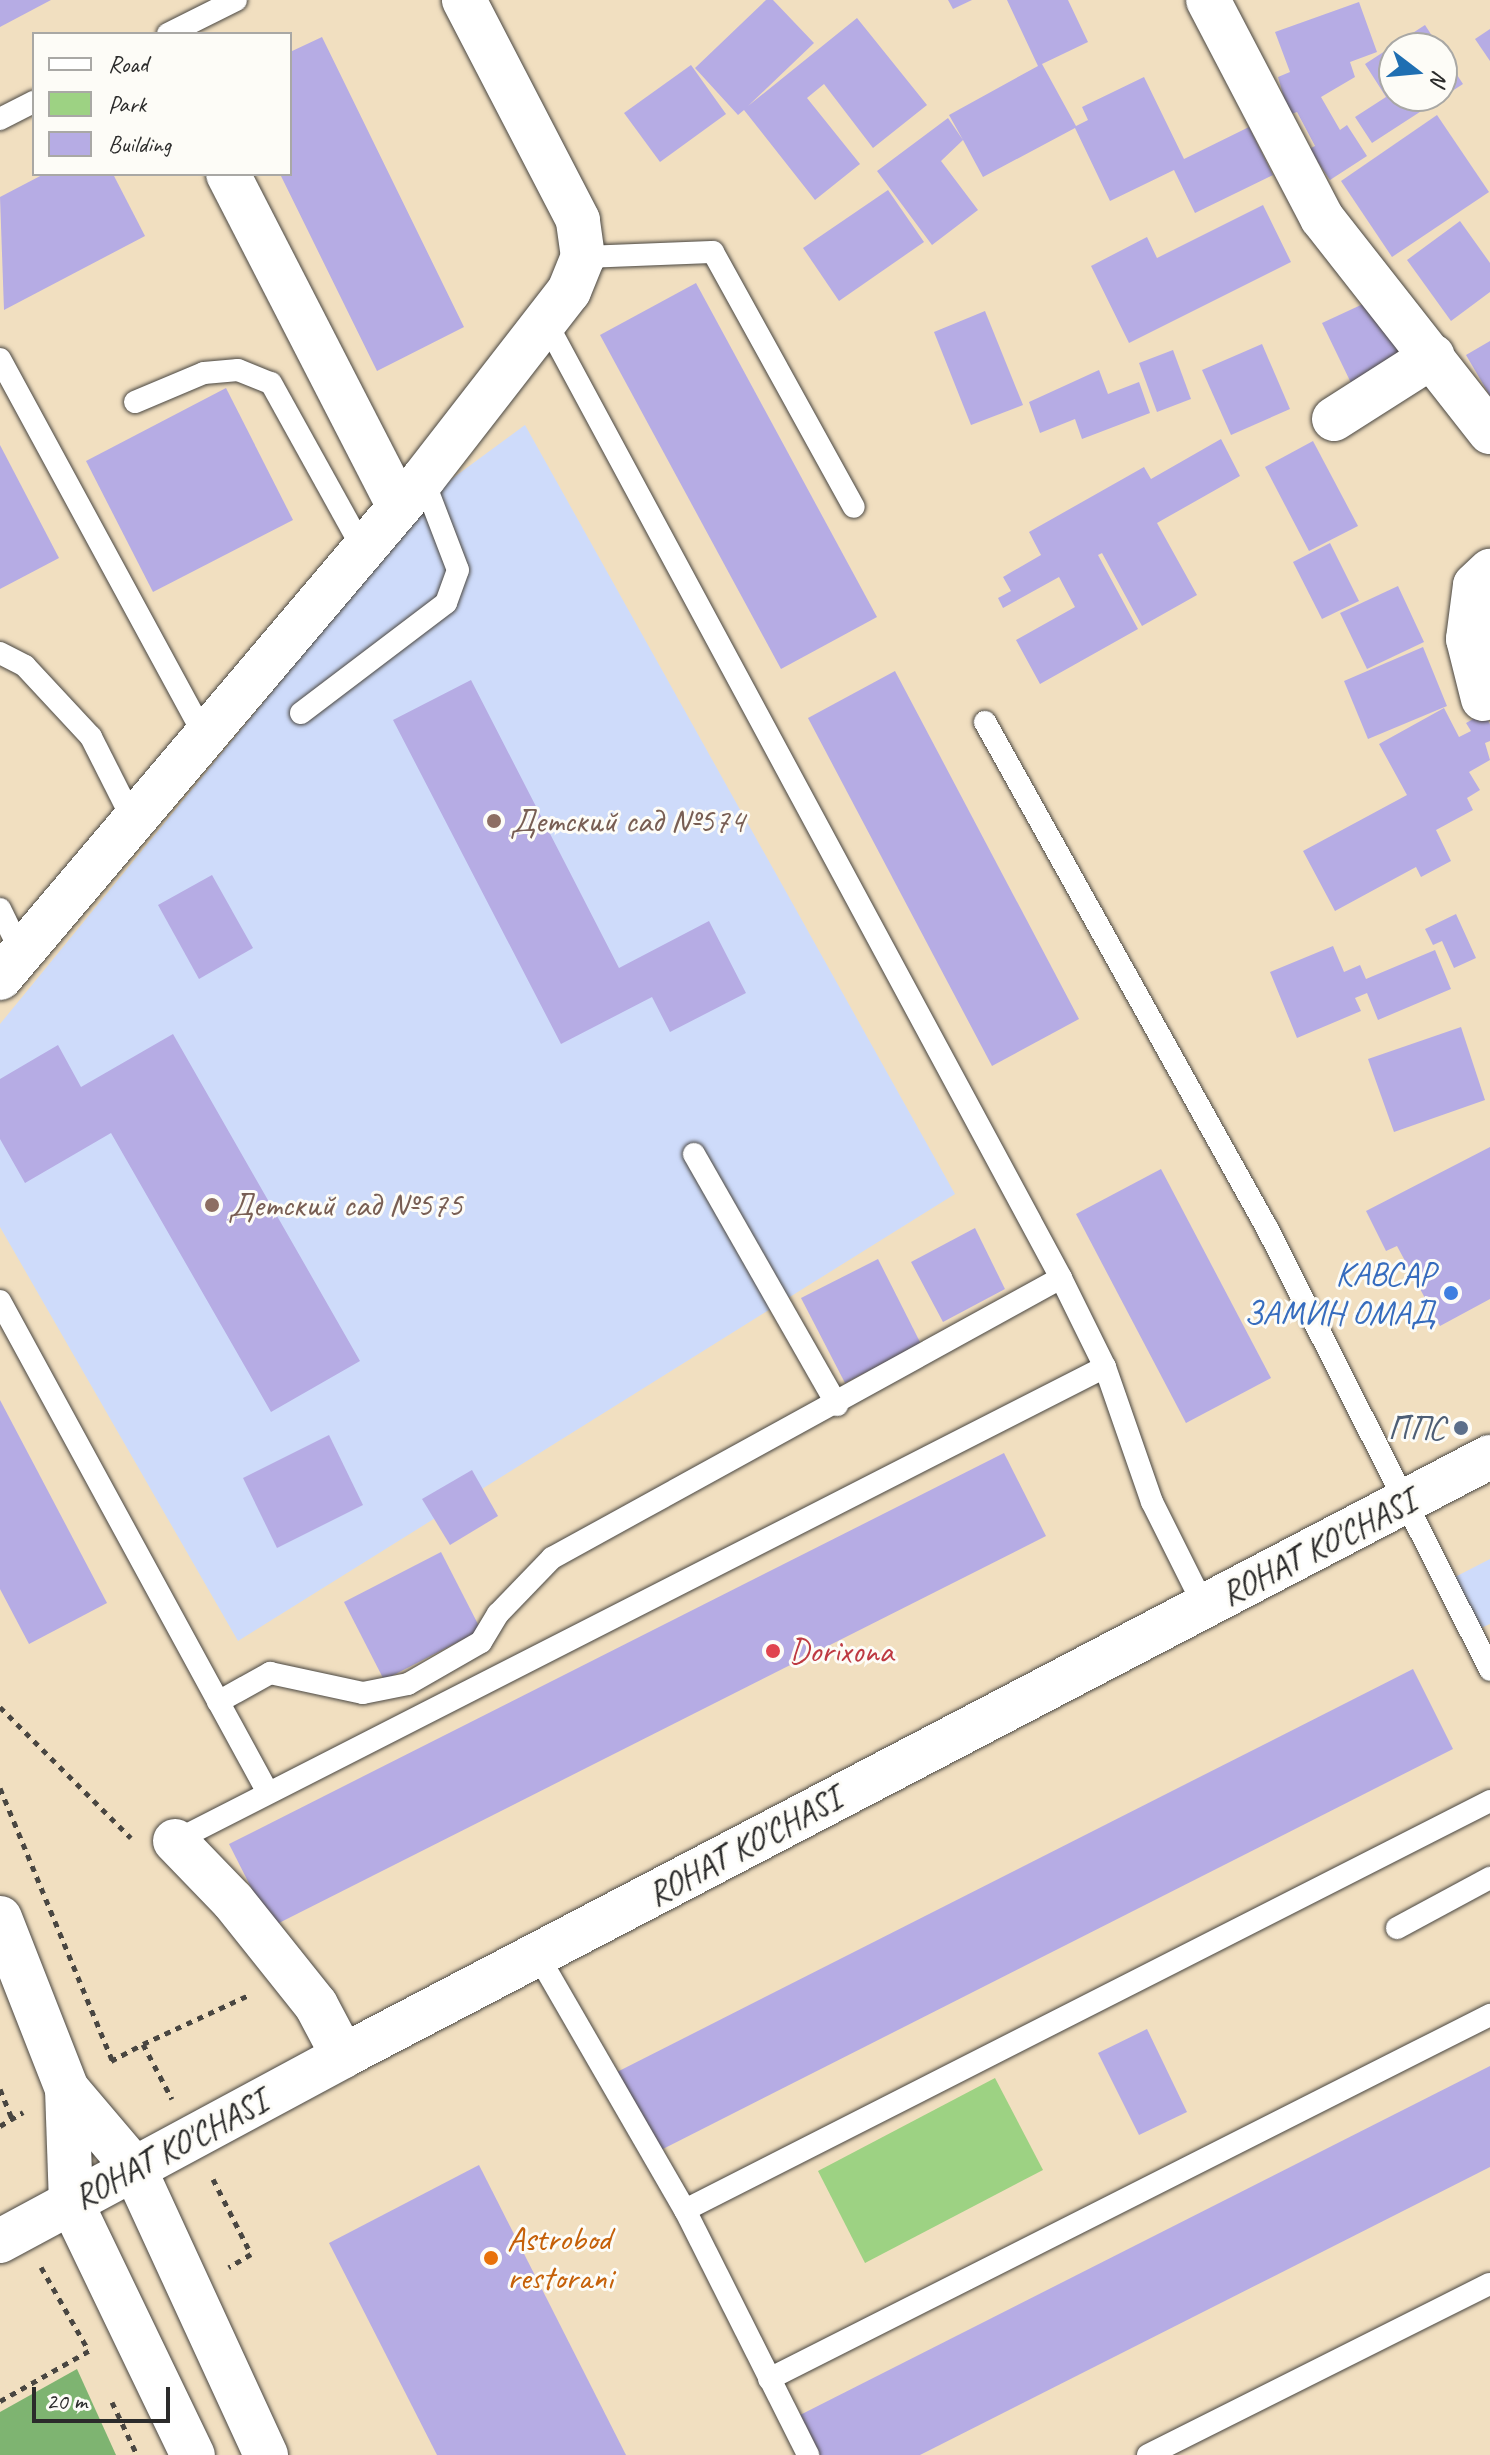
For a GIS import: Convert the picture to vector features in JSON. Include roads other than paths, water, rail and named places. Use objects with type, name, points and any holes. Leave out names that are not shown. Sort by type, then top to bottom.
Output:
[{"type":"street","points":[[11,965],[132,818],[411,493],[547,324],[583,257],[578,220],[565,188],[464,0]]},
{"type":"street","points":[[1208,0],[1322,218],[1490,432]]},
{"type":"street","points":[[229,176],[411,493]]},
{"type":"street","points":[[1334,419],[1433,356]]},
{"type":"street","points":[[1483,699],[1468,639],[1475,585],[1490,571]]},
{"type":"street","name":"ROHAT KO'CHASI","points":[[18,2249],[71,2202],[134,2168],[1490,1457]]},
{"type":"street","points":[[175,1841],[233,1901],[316,2005],[343,2056]]},
{"type":"street","points":[[0,1918],[67,2089],[134,2168],[266,2455]]},
{"type":"street","points":[[67,2089],[71,2202],[193,2455]]},
{"type":"lane","points":[[172,32],[236,0]]},
{"type":"lane","points":[[0,119],[32,103]]},
{"type":"lane","points":[[583,257],[713,252],[854,507]]},
{"type":"lane","points":[[547,324],[1061,1278],[1105,1367],[1152,1502],[1204,1606]]},
{"type":"lane","points":[[0,359],[204,735]]},
{"type":"lane","points":[[135,402],[204,373],[238,370],[271,383],[363,549]]},
{"type":"lane","points":[[301,713],[446,603],[458,570],[411,493]]},
{"type":"lane","points":[[0,653],[25,666],[91,737],[132,818]]},
{"type":"lane","points":[[985,722],[1267,1228],[1408,1500],[1490,1670]]},
{"type":"lane","points":[[0,909],[11,965]]},
{"type":"lane","points":[[694,1154],[837,1405]]},
{"type":"lane","points":[[218,1702],[270,1673],[363,1693],[408,1684],[481,1642],[498,1614],[552,1558],[837,1405],[1061,1278]]},
{"type":"lane","points":[[0,1301],[267,1791]]},
{"type":"lane","points":[[175,1841],[267,1791],[1105,1367]]},
{"type":"lane","points":[[685,2210],[1490,1801]]},
{"type":"lane","points":[[1397,1928],[1490,1878]]},
{"type":"lane","points":[[537,1954],[685,2210],[808,2455]]},
{"type":"lane","points":[[769,2379],[1490,2015]]},
{"type":"lane","points":[[1148,2455],[1490,2284]]},
{"type":"place","name":"Детский сад №574","points":[[494,821]]},
{"type":"place","name":"Детский сад №575","points":[[212,1205]]},
{"type":"place","name":"КАВСАР ЗАМИН ОМАД","points":[[1451,1293]]},
{"type":"place","name":"ППС","points":[[1461,1428]]},
{"type":"place","name":"Dorixona","points":[[773,1651]]},
{"type":"place","name":"Astrobod restorani","points":[[491,2258]]}]
